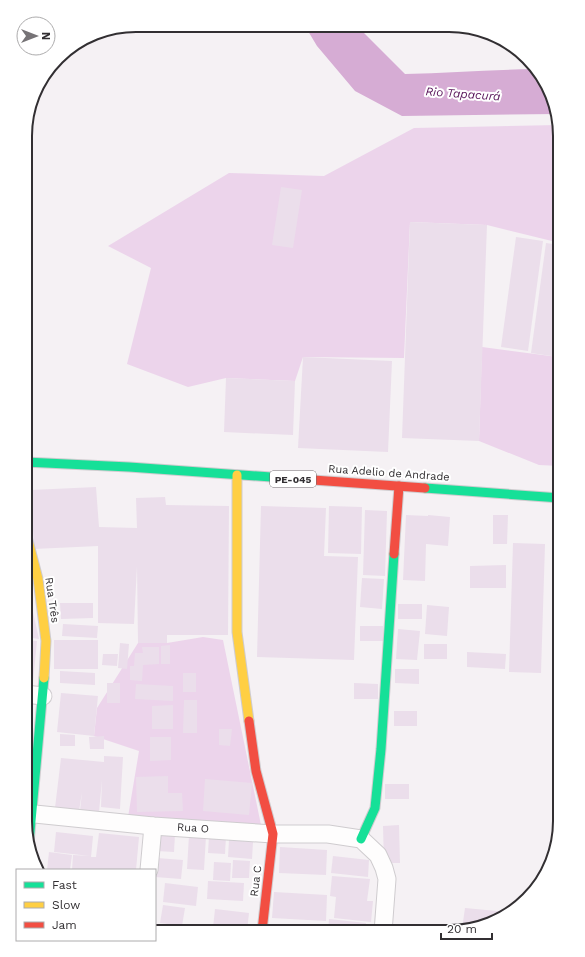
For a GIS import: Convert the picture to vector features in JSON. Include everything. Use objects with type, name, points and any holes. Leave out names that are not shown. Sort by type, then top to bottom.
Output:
[{"type":"street","name":"Rua Adelio de Andrade","points":[[32,462],[129,467],[553,497]]},
{"type":"street","points":[[237,475],[237,632],[256,771],[273,834]]},
{"type":"street","points":[[384,925],[387,880],[384,868],[378,855],[361,839],[375,808],[381,749],[399,486]]},
{"type":"street","name":"Rua Três","points":[[32,578],[46,641],[43,696],[32,783]]},
{"type":"street","points":[[32,695],[43,696]]},
{"type":"street","name":"Rua O","points":[[32,814],[153,826],[273,834],[328,834],[361,839]]},
{"type":"street","points":[[149,869],[153,826]]},
{"type":"street","name":"Rua C","points":[[263,925],[273,834]]},
{"type":"shaded area","points":[[552,125],[553,241],[487,225],[410,222],[404,358],[303,357],[295,381],[226,378],[188,387],[127,364],[151,268],[108,246],[229,173],[324,176],[414,128]]},
{"type":"shaded area","points":[[482,347],[553,356],[553,466],[539,465],[479,441]]},
{"type":"shaded area","points":[[203,637],[223,640],[261,825],[128,817],[139,751],[94,736],[97,708],[138,643],[167,643]]},
{"type":"water","name":"Rio Tapacurá","points":[[309,32],[363,32],[405,74],[528,69],[539,84],[545,96],[550,114],[402,116],[355,91],[317,46]]},
{"type":"building","points":[[281,187],[302,190],[293,248],[272,245]]},
{"type":"building","points":[[410,222],[487,225],[479,441],[402,438]]},
{"type":"building","points":[[516,237],[543,241],[528,351],[501,347]]},
{"type":"building","points":[[546,243],[553,244],[553,356],[531,353]]},
{"type":"building","points":[[303,357],[392,361],[388,452],[298,448]]},
{"type":"building","points":[[226,378],[295,381],[293,435],[224,432]]},
{"type":"building","points":[[96,487],[99,527],[137,528],[136,498],[165,497],[166,505],[229,506],[228,635],[167,635],[167,643],[138,643],[137,566],[134,624],[98,623],[98,546],[34,549],[32,490]]},
{"type":"building","points":[[261,506],[326,508],[324,556],[358,557],[354,660],[257,657]]},
{"type":"building","points":[[329,506],[362,507],[361,554],[328,553]]},
{"type":"building","points":[[365,510],[387,511],[385,576],[363,575]]},
{"type":"building","points":[[406,515],[450,517],[448,546],[426,544],[425,581],[403,580]]},
{"type":"building","points":[[493,515],[508,515],[507,544],[493,544]]},
{"type":"building","points":[[513,543],[545,544],[541,673],[509,672]]},
{"type":"building","points":[[506,565],[506,588],[470,588],[470,566]]},
{"type":"building","points":[[362,578],[384,579],[382,609],[360,607]]},
{"type":"building","points":[[60,603],[93,603],[93,618],[61,619]]},
{"type":"building","points":[[398,604],[422,604],[422,619],[398,619]]},
{"type":"building","points":[[427,605],[449,607],[447,636],[425,634]]},
{"type":"building","points":[[32,608],[39,639],[32,638]]},
{"type":"building","points":[[63,624],[98,626],[97,638],[62,636]]},
{"type":"building","points":[[360,626],[383,626],[383,641],[360,641]]},
{"type":"building","points":[[398,629],[420,631],[417,660],[396,659]]},
{"type":"building","points":[[54,640],[98,640],[98,669],[54,669]]},
{"type":"building","points":[[32,641],[37,641],[32,692]]},
{"type":"building","points":[[120,643],[129,644],[127,669],[118,668]]},
{"type":"building","points":[[424,644],[447,644],[447,659],[424,659]]},
{"type":"building","points":[[170,645],[170,664],[161,664],[161,646]]},
{"type":"building","points":[[142,647],[159,647],[159,664],[143,665],[142,681],[130,680],[130,666],[134,666],[135,653],[143,653]]},
{"type":"building","points":[[467,652],[506,654],[505,669],[467,667]]},
{"type":"building","points":[[103,654],[118,654],[117,666],[102,665]]},
{"type":"building","points":[[395,669],[419,669],[419,684],[395,683]]},
{"type":"building","points":[[60,671],[95,673],[95,685],[60,683]]},
{"type":"building","points":[[183,673],[196,673],[196,692],[183,692]]},
{"type":"building","points":[[107,683],[120,683],[120,703],[107,703]]},
{"type":"building","points":[[354,683],[378,684],[378,699],[354,699]]},
{"type":"building","points":[[136,684],[173,686],[173,701],[135,699]]},
{"type":"building","points":[[61,693],[98,696],[94,736],[57,732]]},
{"type":"building","points":[[184,700],[197,700],[197,733],[183,733]]},
{"type":"building","points":[[173,705],[173,729],[152,729],[152,706]]},
{"type":"building","points":[[394,711],[417,711],[417,726],[394,726]]},
{"type":"building","points":[[219,729],[232,729],[230,746],[219,745]]},
{"type":"building","points":[[60,734],[75,735],[75,746],[60,746]]},
{"type":"building","points":[[104,736],[104,749],[90,749],[89,737]]},
{"type":"building","points":[[150,737],[171,737],[171,760],[150,761]]},
{"type":"building","points":[[104,756],[123,757],[120,809],[101,807],[102,780],[99,812],[80,811],[82,792],[79,811],[55,808],[61,758],[104,762]]},
{"type":"building","points":[[168,776],[168,793],[182,793],[183,811],[137,812],[136,777]]},
{"type":"building","points":[[205,779],[252,783],[249,815],[203,811]]},
{"type":"building","points":[[385,784],[409,784],[409,799],[385,799]]},
{"type":"building","points":[[399,825],[400,863],[384,863],[383,826]]},
{"type":"building","points":[[56,832],[93,836],[91,857],[96,857],[99,833],[139,837],[136,869],[72,869],[73,855],[90,856],[54,852]]},
{"type":"building","points":[[158,833],[175,834],[174,852],[157,851]]},
{"type":"building","points":[[189,835],[206,836],[204,870],[187,869]]},
{"type":"building","points":[[209,836],[226,836],[225,854],[208,853]]},
{"type":"building","points":[[229,840],[253,842],[252,859],[228,857]]},
{"type":"building","points":[[280,847],[327,850],[326,875],[279,873]]},
{"type":"building","points":[[49,852],[72,855],[70,869],[47,869]]},
{"type":"building","points":[[333,856],[369,860],[368,877],[331,873]]},
{"type":"building","points":[[157,858],[183,860],[181,879],[156,877]]},
{"type":"building","points":[[233,860],[250,861],[249,878],[232,878]]},
{"type":"building","points":[[214,862],[231,863],[230,881],[213,880]]},
{"type":"building","points":[[332,876],[370,879],[367,901],[373,901],[371,922],[334,918],[336,897],[330,896]]},
{"type":"building","points":[[208,881],[244,883],[243,901],[207,899]]},
{"type":"building","points":[[165,883],[198,887],[196,906],[163,902]]},
{"type":"building","points":[[274,892],[327,895],[326,921],[272,918]]},
{"type":"building","points":[[163,905],[185,908],[182,925],[160,923]]},
{"type":"building","points":[[465,908],[500,911],[489,917],[463,924]]},
{"type":"building","points":[[215,909],[249,913],[248,925],[213,925]]},
{"type":"building","points":[[329,919],[366,923],[366,925],[329,925]]},
{"type":"traffic: fast","points":[[32,462],[129,467],[285,478]]},
{"type":"traffic: fast","points":[[425,488],[553,497]]},
{"type":"traffic: fast","points":[[361,839],[375,808],[381,749],[394,554]]},
{"type":"traffic: fast","points":[[32,810],[44,678]]},
{"type":"traffic: slow","points":[[237,475],[237,632],[249,721]]},
{"type":"traffic: slow","points":[[32,556],[38,579],[46,641],[44,678]]},
{"type":"traffic: jam","points":[[285,478],[425,488]]},
{"type":"traffic: jam","points":[[394,554],[399,486]]},
{"type":"traffic: jam","points":[[249,721],[256,771],[273,834],[263,925]]}]
